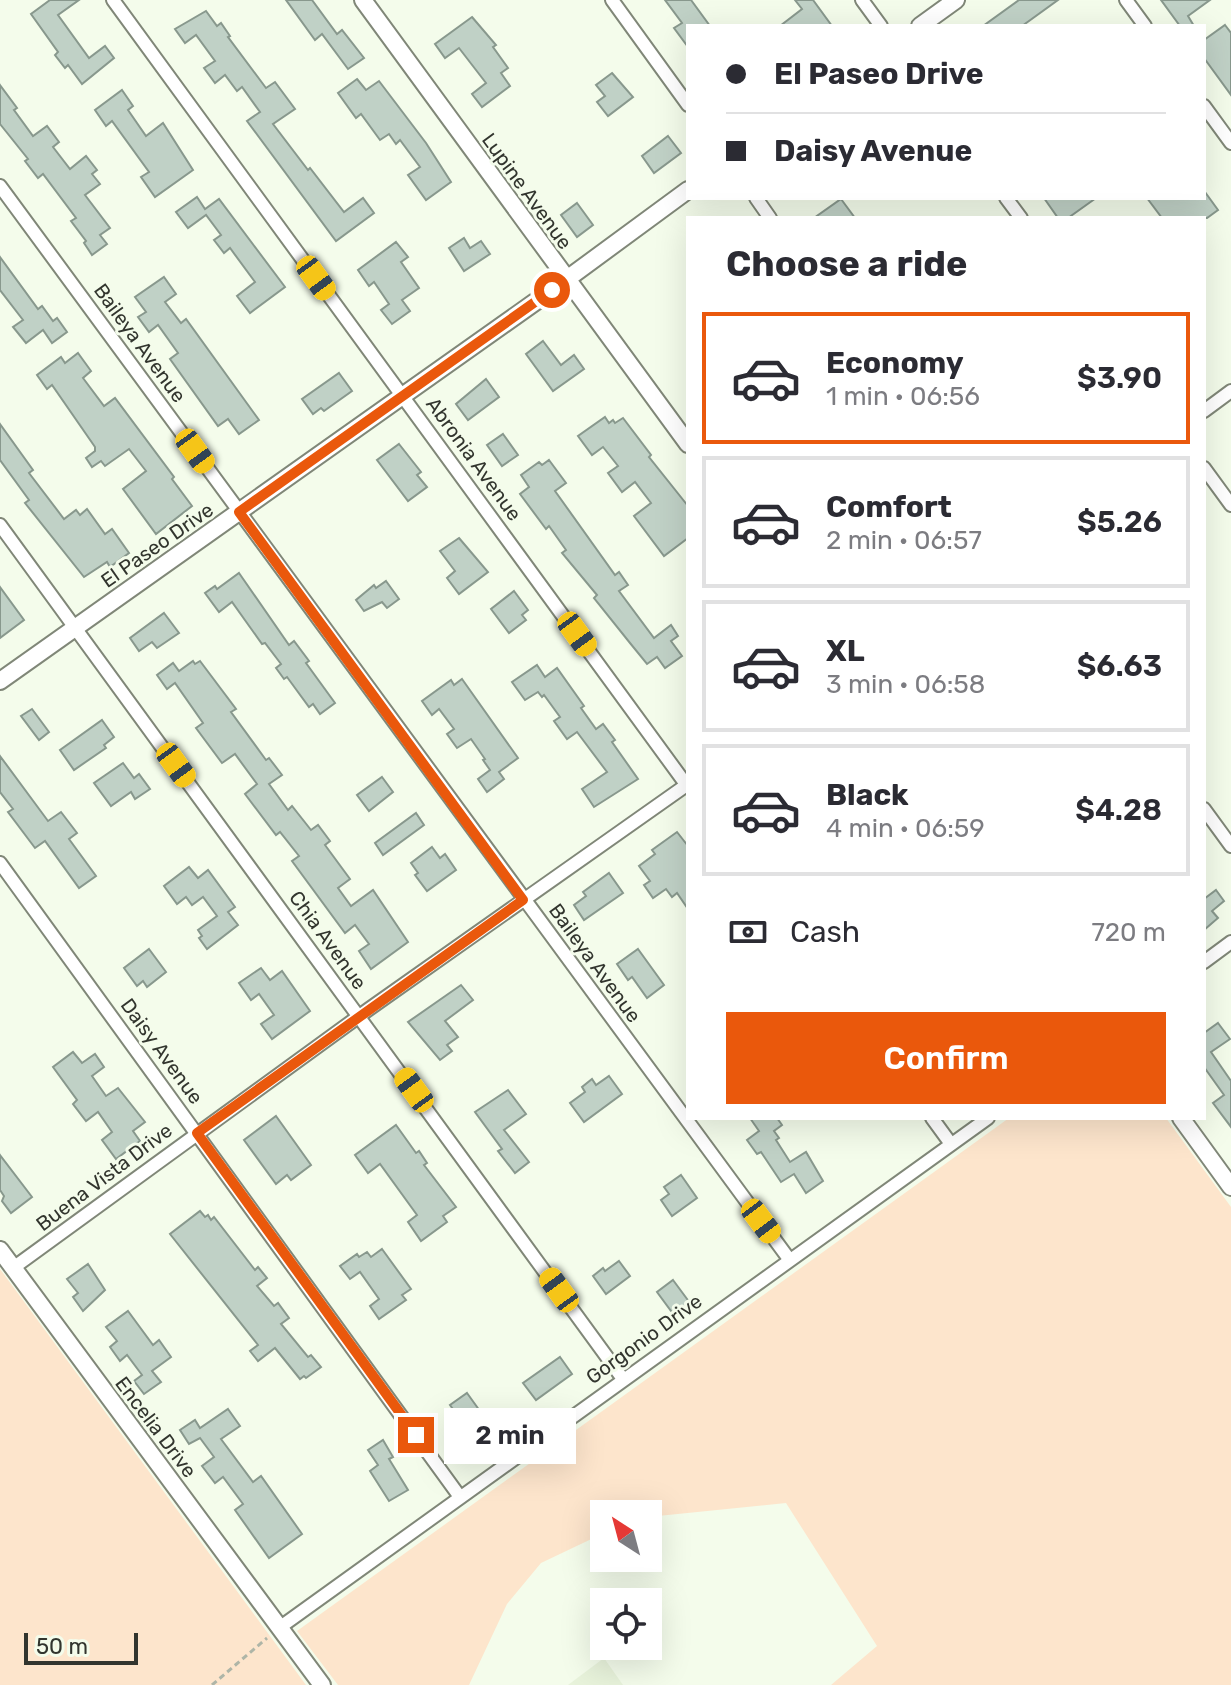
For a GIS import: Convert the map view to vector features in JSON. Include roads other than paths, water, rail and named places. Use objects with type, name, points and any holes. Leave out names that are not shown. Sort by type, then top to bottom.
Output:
[{"type":"street","name":"Abronia Avenue","points":[[113,0],[686,782]]},
{"type":"street","name":"Lupine Avenue","points":[[363,0],[686,441]]},
{"type":"street","points":[[612,0],[686,102]]},
{"type":"street","points":[[862,0],[880,24]]},
{"type":"street","points":[[923,24],[956,0]]},
{"type":"street","points":[[1126,0],[1144,24]]},
{"type":"street","points":[[1206,109],[1231,143]]},
{"type":"street","name":"Baileya Avenue","points":[[0,186],[789,1259]]},
{"type":"street","name":"El Paseo Drive","points":[[0,681],[567,280],[686,191]]},
{"type":"street","points":[[1206,410],[1231,391]]},
{"type":"street","points":[[1206,471],[1231,505]]},
{"type":"street","name":"Chia Avenue","points":[[0,525],[623,1379]]},
{"type":"street","name":"Buena Vista Drive","points":[[13,1268],[359,1015],[686,786]]},
{"type":"street","points":[[1206,812],[1231,846]]},
{"type":"street","name":"Daisy Avenue","points":[[0,863],[460,1497]]},
{"type":"street","points":[[1206,961],[1231,942]]},
{"type":"street","points":[[933,1120],[951,1144]]},
{"type":"street","name":"Gorgonio Drive","points":[[279,1628],[985,1120]]},
{"type":"street","points":[[1182,1120],[1231,1187]]},
{"type":"street","name":"Encelia Drive","points":[[0,1250],[322,1685]]}]
